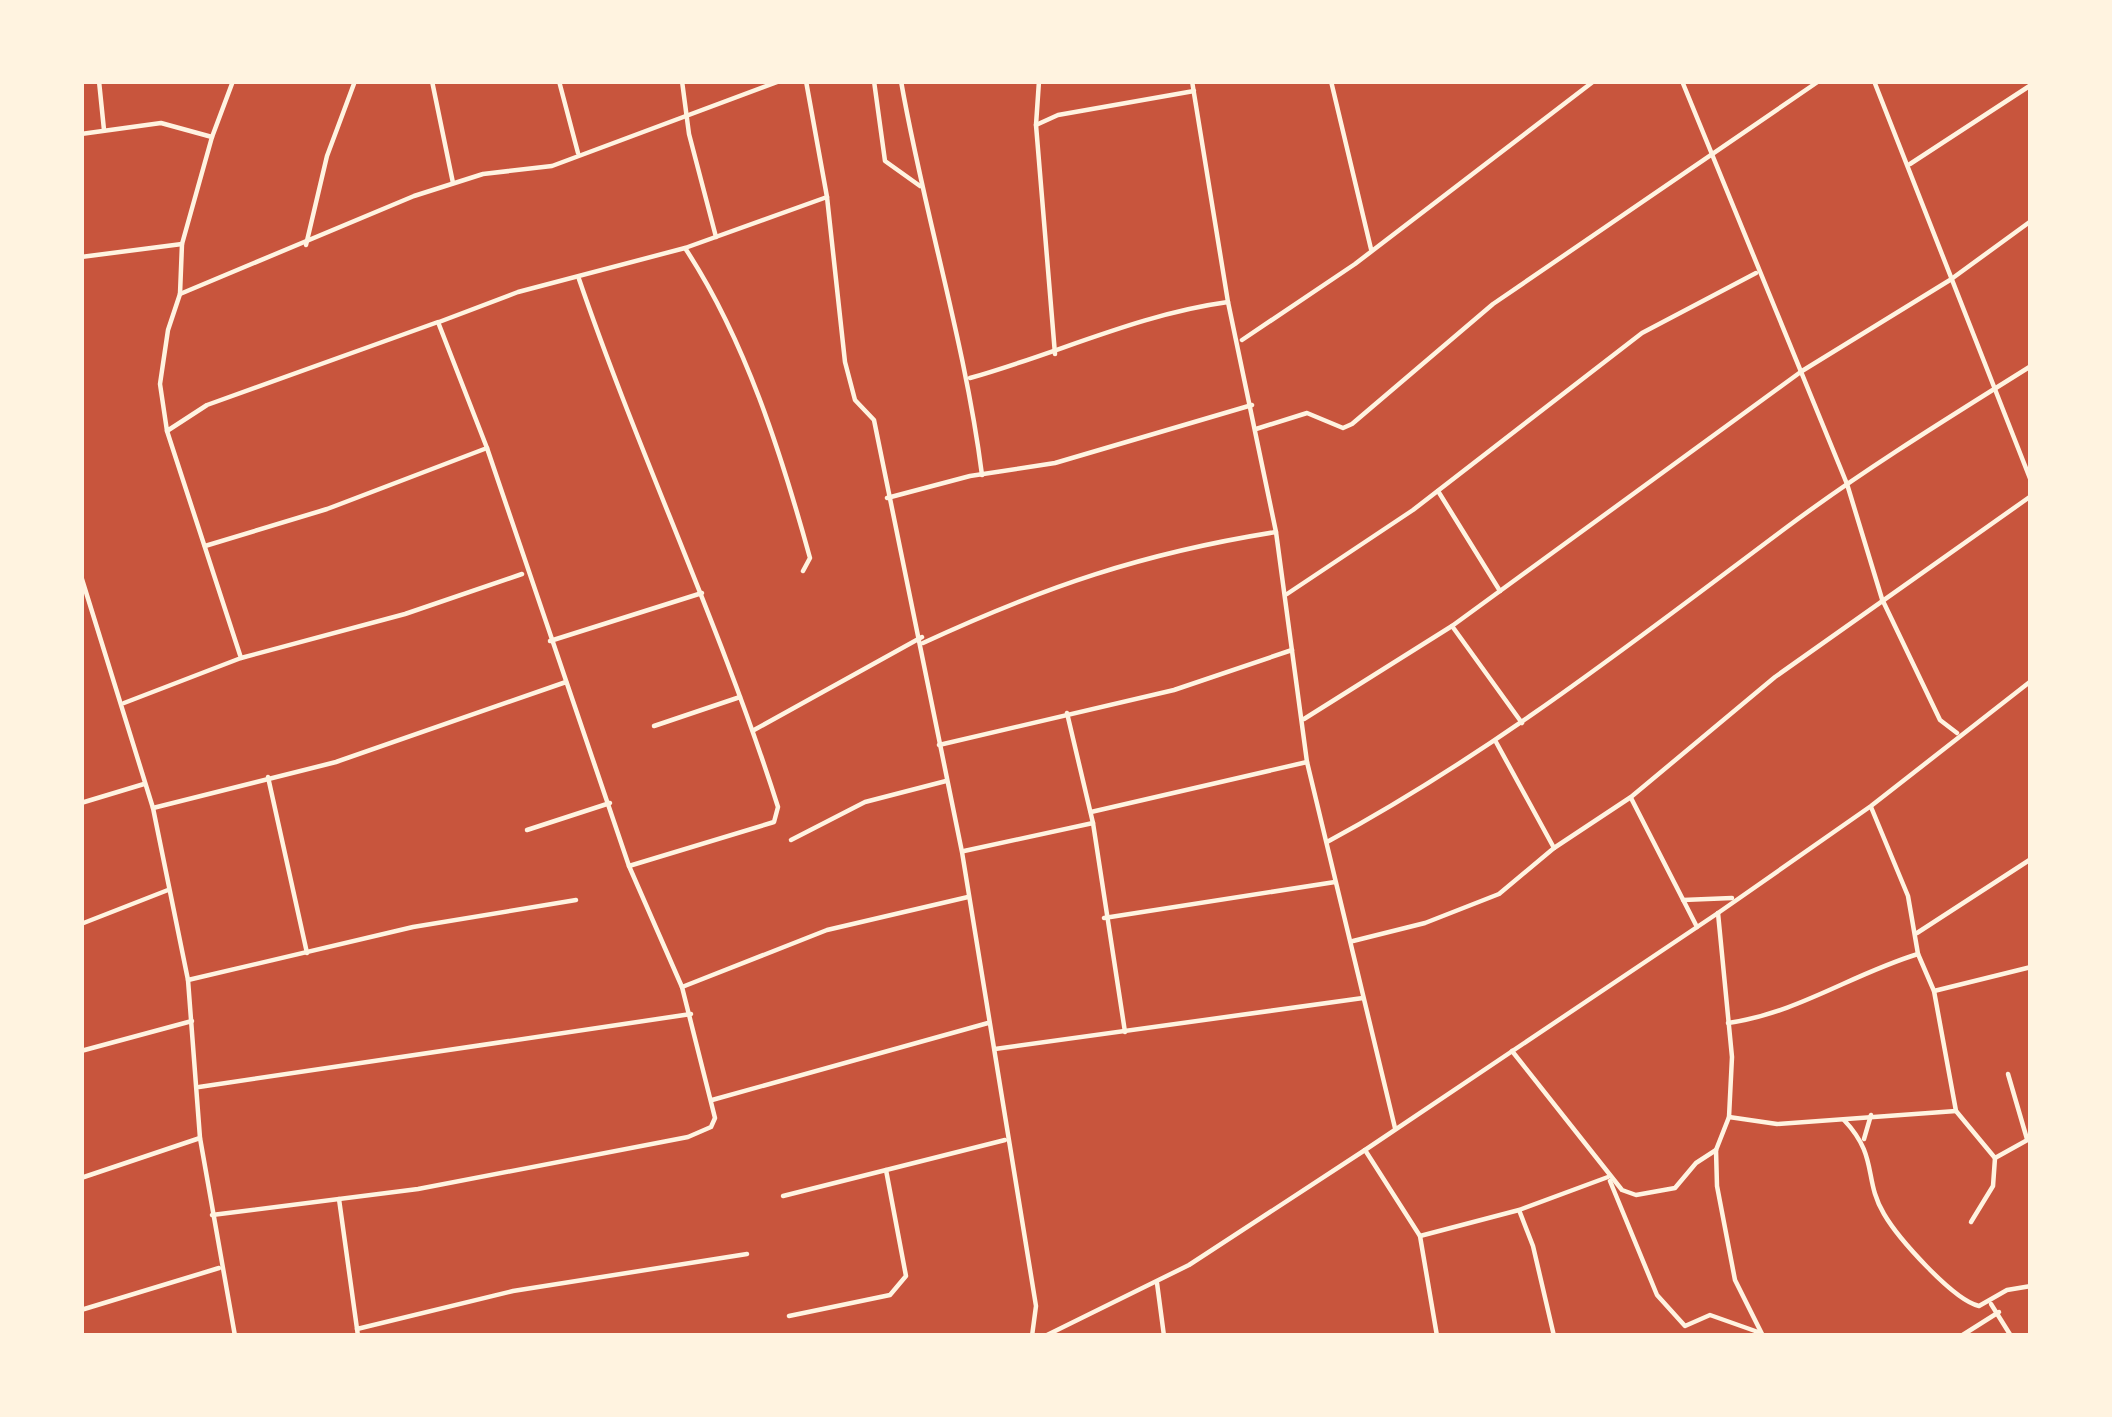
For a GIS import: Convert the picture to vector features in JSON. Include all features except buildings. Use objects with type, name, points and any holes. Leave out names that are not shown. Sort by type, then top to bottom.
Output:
[{"type":"street","points":[[99,81],[104,130]]},
{"type":"street","points":[[233,81],[182,244],[180,294],[160,384],[167,431],[241,658]]},
{"type":"street","points":[[305,245],[327,156],[355,81]]},
{"type":"street","points":[[432,81],[453,183]]},
{"type":"street","points":[[559,81],[578,153]]},
{"type":"street","points":[[682,81],[716,237]]},
{"type":"street","points":[[180,294],[453,183],[483,174],[529,173],[780,81]]},
{"type":"street","points":[[806,81],[827,197],[845,362],[855,400],[874,419],[886,498],[922,640],[962,852],[1005,1140],[1036,1306],[1032,1336]]},
{"type":"street","points":[[874,81],[885,161],[920,186]]},
{"type":"street","points":[[902,81],[920,186],[969,378],[982,475]]},
{"type":"street","points":[[1039,81],[1036,125],[1055,354]]},
{"type":"street","points":[[1192,81],[1228,302],[1240,341],[1276,532],[1307,762],[1395,1128]]},
{"type":"street","points":[[1331,81],[1371,249]]},
{"type":"street","points":[[1240,341],[1316,292],[1594,81]]},
{"type":"street","points":[[1682,81],[1756,273],[1802,371],[1846,484],[1882,599],[1947,742]]},
{"type":"street","points":[[1256,430],[1307,413],[1343,428],[1352,424],[1492,304],[1819,81]]},
{"type":"street","points":[[1874,81],[2031,482]]},
{"type":"street","points":[[1910,164],[2031,86]]},
{"type":"street","points":[[1036,125],[1058,115],[1194,91]]},
{"type":"street","points":[[81,134],[161,123],[212,137]]},
{"type":"street","points":[[167,431],[226,397],[518,292],[685,248],[827,197]]},
{"type":"street","points":[[1301,721],[1452,626],[1802,371],[1950,280],[2031,221]]},
{"type":"street","points":[[81,257],[182,244]]},
{"type":"street","points":[[685,248],[715,296],[786,471],[810,558],[803,571]]},
{"type":"street","points":[[1285,595],[1438,491],[1642,333],[1756,273]]},
{"type":"street","points":[[579,279],[611,374],[702,593],[778,807],[774,822],[628,866]]},
{"type":"street","points":[[969,378],[1055,354],[1165,313],[1228,302]]},
{"type":"street","points":[[212,1215],[339,1199],[688,1137],[711,1127],[712,1100],[682,987],[628,866],[610,803],[525,573],[487,448],[438,322]]},
{"type":"street","points":[[1327,842],[1418,793],[1523,724],[1846,484],[2031,366]]},
{"type":"street","points":[[886,498],[982,475],[1055,464],[1252,405]]},
{"type":"street","points":[[205,546],[327,509],[487,448]]},
{"type":"street","points":[[1438,491],[1500,591]]},
{"type":"street","points":[[1353,941],[1425,923],[1499,895],[1775,677],[2031,496]]},
{"type":"street","points":[[753,730],[922,640],[1010,602],[1172,548],[1276,532]]},
{"type":"street","points":[[124,703],[241,658],[405,614],[525,573]]},
{"type":"street","points":[[81,579],[124,703],[153,808],[188,980],[200,1138],[219,1268],[235,1336]]},
{"type":"street","points":[[550,641],[702,593]]},
{"type":"street","points":[[1452,626],[1523,724]]},
{"type":"street","points":[[939,745],[1174,690],[1292,650]]},
{"type":"street","points":[[1045,1336],[1156,1282],[1365,1150],[1871,806],[2031,680]]},
{"type":"street","points":[[153,808],[336,762],[566,682]]},
{"type":"street","points":[[654,727],[740,697]]},
{"type":"street","points":[[1067,713],[1093,823],[1125,1033]]},
{"type":"street","points":[[1940,720],[1958,734]]},
{"type":"street","points":[[1495,740],[1554,848]]},
{"type":"street","points":[[1091,812],[1307,762]]},
{"type":"street","points":[[268,777],[307,954]]},
{"type":"street","points":[[791,841],[865,802],[946,781]]},
{"type":"street","points":[[81,803],[145,783]]},
{"type":"street","points":[[1630,796],[1697,927]]},
{"type":"street","points":[[527,830],[610,803]]},
{"type":"street","points":[[1871,806],[1908,896],[1918,954],[1934,992],[1956,1111],[1996,1158],[1993,1186],[1971,1222]]},
{"type":"street","points":[[962,852],[1093,823]]},
{"type":"street","points":[[1917,933],[2031,859]]},
{"type":"street","points":[[1104,918],[1338,882]]},
{"type":"street","points":[[81,924],[168,890]]},
{"type":"street","points":[[682,987],[827,930],[968,897]]},
{"type":"street","points":[[1683,900],[1736,898]]},
{"type":"street","points":[[188,980],[413,927],[577,900]]},
{"type":"street","points":[[1718,913],[1728,1023],[1729,1117],[1716,1150],[1735,1280],[1763,1335]]},
{"type":"street","points":[[1728,1023],[1780,1013],[1873,968],[1918,954]]},
{"type":"street","points":[[1934,992],[2031,967]]},
{"type":"street","points":[[992,1049],[1364,998]]},
{"type":"street","points":[[199,1087],[691,1014]]},
{"type":"street","points":[[81,1051],[192,1021]]},
{"type":"street","points":[[712,1100],[988,1024]]},
{"type":"street","points":[[1511,1051],[1608,1177],[1652,1284],[1672,1315],[1685,1325],[1710,1315],[1763,1335]]},
{"type":"street","points":[[1996,1158],[2029,1138],[2008,1074]]},
{"type":"street","points":[[1729,1117],[1777,1124],[1956,1111]]},
{"type":"street","points":[[1864,1141],[1870,1115]]},
{"type":"street","points":[[1844,1120],[1864,1141],[1887,1219],[1954,1294],[1968,1304],[1991,1304],[2007,1290],[2031,1286]]},
{"type":"street","points":[[81,1178],[200,1138]]},
{"type":"street","points":[[784,1196],[1005,1140]]},
{"type":"street","points":[[1365,1150],[1420,1236],[1437,1336]]},
{"type":"street","points":[[1608,1177],[1636,1195],[1653,1194],[1675,1188],[1696,1163],[1716,1150]]},
{"type":"street","points":[[789,1316],[890,1295],[906,1276],[886,1170]]},
{"type":"street","points":[[1420,1236],[1519,1210],[1608,1177]]},
{"type":"street","points":[[339,1199],[357,1333],[513,1292],[748,1254]]},
{"type":"street","points":[[1519,1210],[1533,1246],[1553,1336]]},
{"type":"street","points":[[81,1310],[219,1268]]},
{"type":"street","points":[[1156,1282],[1165,1336]]},
{"type":"street","points":[[1991,1304],[2011,1336]]},
{"type":"street","points":[[1961,1336],[1999,1312]]}]
